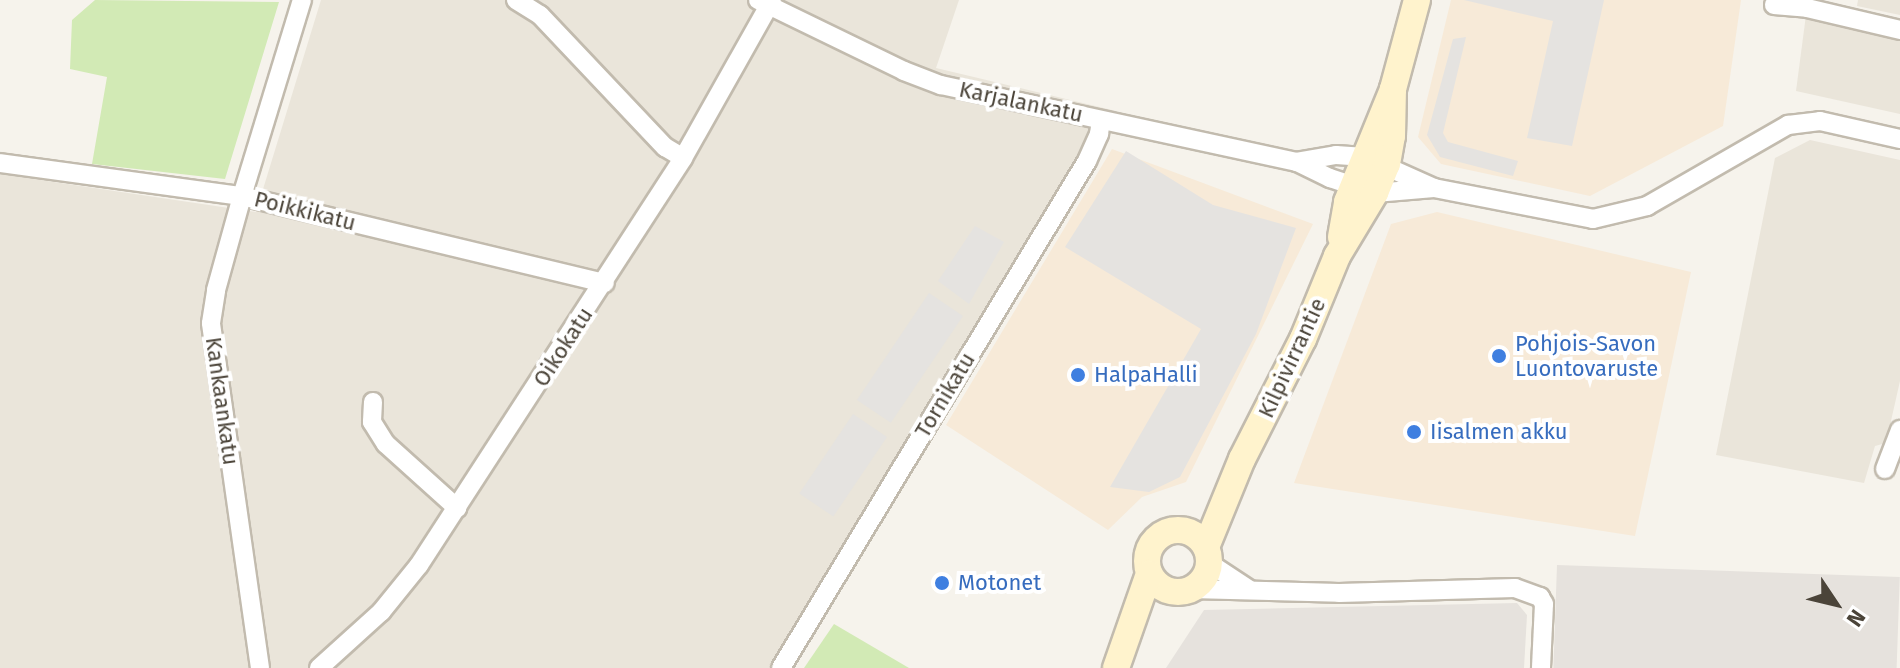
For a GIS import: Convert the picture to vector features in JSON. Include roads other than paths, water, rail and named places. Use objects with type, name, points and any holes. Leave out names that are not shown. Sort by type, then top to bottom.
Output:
[{"type":"street","name":"Kankaankatu","points":[[260,668],[211,323],[216,290],[242,196],[302,0]]},
{"type":"street","points":[[516,0],[540,15],[665,147],[683,158]]},
{"type":"street","name":"Kilpivirrantie","points":[[1207,555],[1242,459],[1303,339],[1376,161],[1392,136],[1393,89],[1417,0]]},
{"type":"street","name":"Oikokatu","points":[[319,668],[381,612],[419,565],[605,283],[683,158],[766,2]]},
{"type":"street","name":"Karjalankatu","points":[[766,2],[904,71],[941,85],[1297,162],[1364,190]]},
{"type":"street","points":[[1774,5],[1807,8],[1900,30]]},
{"type":"street","name":"Tornikatu","points":[[781,668],[1087,161],[1099,134],[1101,120]]},
{"type":"street","points":[[1364,190],[1434,188],[1593,219],[1647,206],[1788,125],[1820,121],[1900,139]]},
{"type":"street","name":"Karjalankatu","points":[[1297,162],[1336,155],[1376,161]]},
{"type":"street","points":[[1376,161],[1434,188]]},
{"type":"street","name":"Poikkikatu","points":[[0,163],[242,196],[605,283]]},
{"type":"street","points":[[373,402],[372,422],[386,444],[457,508]]},
{"type":"street","points":[[1885,469],[1900,430]]},
{"type":"street","name":"Kilpivirrantie","points":[[1180,530],[1204,508],[1242,459]]},
{"type":"street","points":[[1118,663],[1149,574],[1147,558],[1152,543],[1165,533],[1180,530],[1196,535],[1207,555],[1252,591]]},
{"type":"street","points":[[1118,663],[1183,590],[1203,579],[1207,555]]},
{"type":"street","points":[[1149,574],[1160,586],[1183,590],[1515,588],[1540,597],[1546,616],[1541,668]]},
{"type":"place","name":"Pohjois-Savon Luontovaruste","points":[[1499,356]]},
{"type":"place","name":"HalpaHalli","points":[[1078,375]]},
{"type":"place","name":"Iisalmen akku","points":[[1414,432]]},
{"type":"place","name":"Motonet","points":[[942,583]]}]
